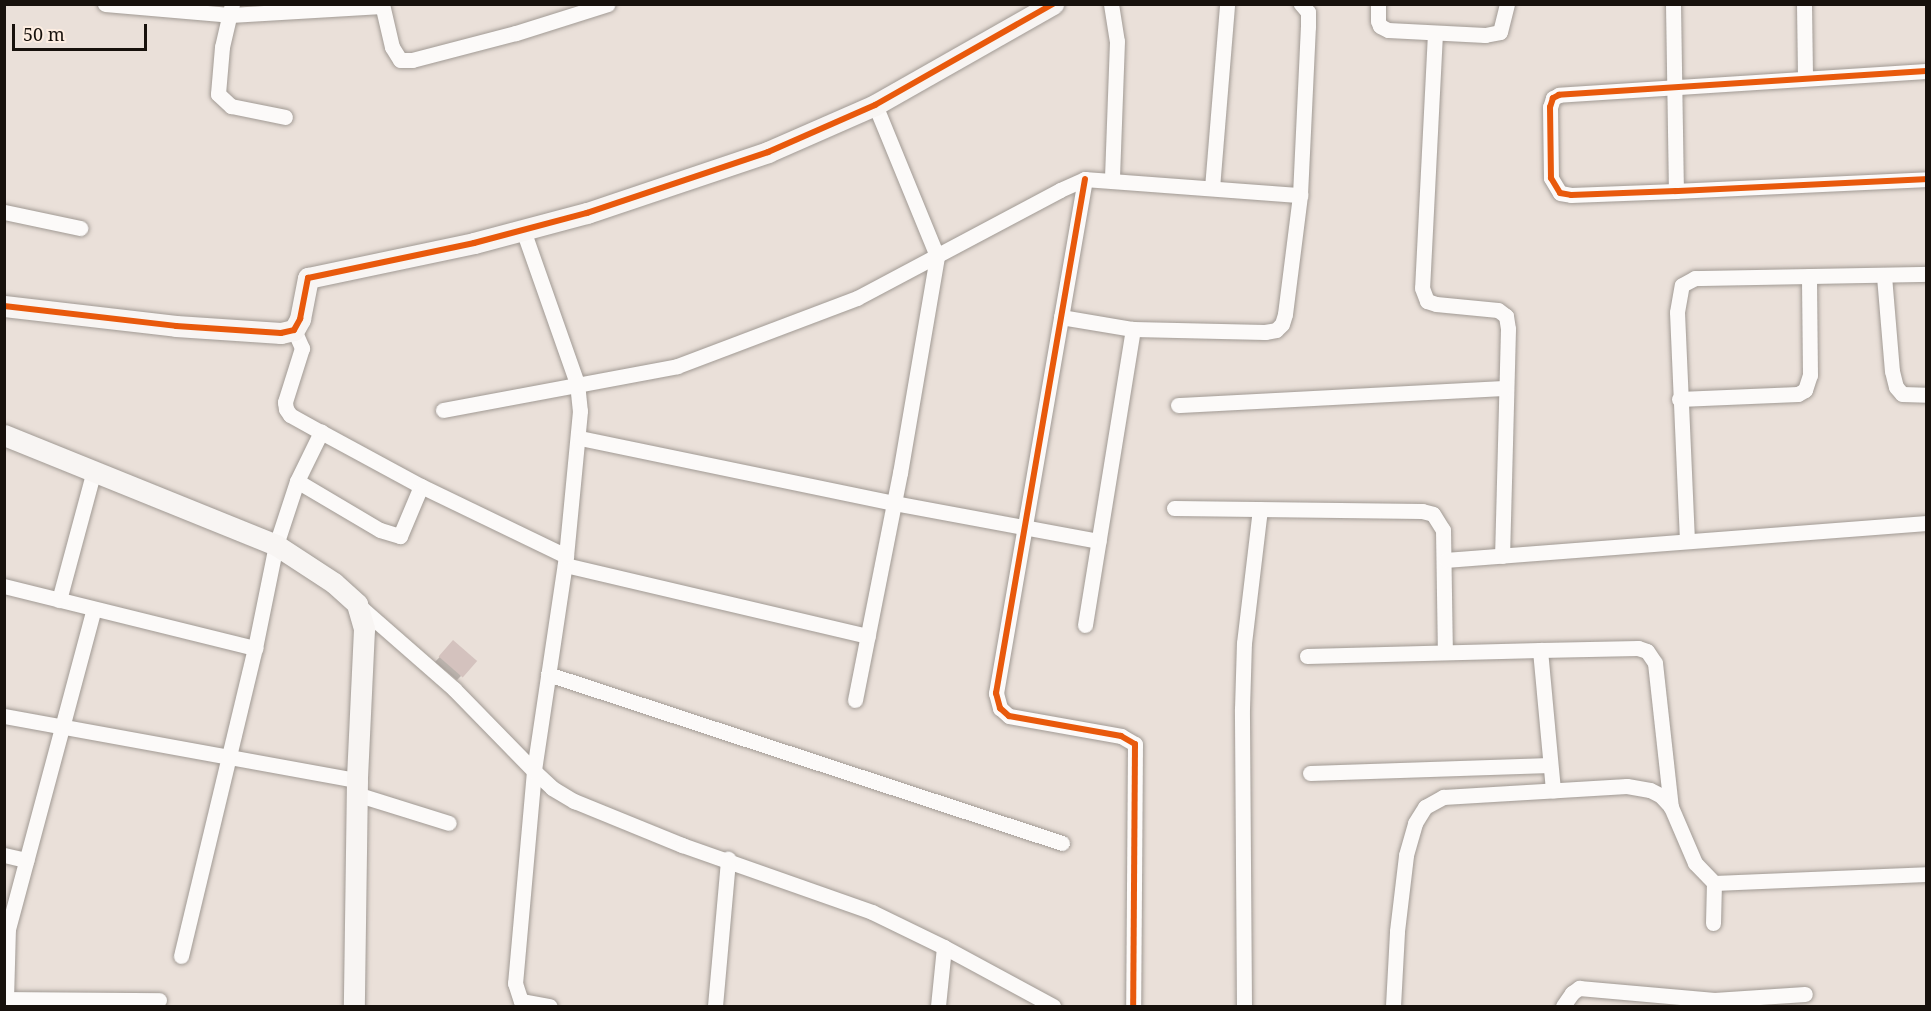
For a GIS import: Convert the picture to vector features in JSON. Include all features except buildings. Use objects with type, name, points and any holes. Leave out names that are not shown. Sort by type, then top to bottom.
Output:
[{"type":"street","points":[[105,4],[231,10],[382,5],[392,47],[400,60],[412,60],[516,33],[608,4]]},
{"type":"street","points":[[4,306],[176,326],[281,333],[294,330],[300,319],[308,278],[523,230],[587,213],[768,152],[875,105],[1053,4]]},
{"type":"street","points":[[1111,4],[1117,41],[1112,179]]},
{"type":"street","points":[[1212,188],[1227,4]]},
{"type":"street","points":[[1061,317],[1133,329],[1276,330],[1286,314],[1300,195],[1308,27],[1308,12],[1301,4]]},
{"type":"street","points":[[1378,4],[1378,21],[1380,26],[1388,30],[1493,34],[1500,32],[1507,4]]},
{"type":"street","points":[[1673,4],[1676,191]]},
{"type":"street","points":[[1804,4],[1805,78]]},
{"type":"street","points":[[231,10],[222,47],[218,94],[223,102],[231,106],[285,117]]},
{"type":"street","points":[[1435,33],[1423,295],[1427,301],[1436,304],[1498,310],[1506,316],[1508,329],[1502,555]]},
{"type":"street","points":[[1926,71],[1559,95],[1552,98],[1550,107],[1551,177],[1560,193],[1571,195],[1676,191],[1926,179]]},
{"type":"street","points":[[855,700],[894,503],[937,256],[875,105]]},
{"type":"street","points":[[1085,179],[996,693],[1000,708],[1009,717],[1121,736],[1135,744],[1132,1006]]},
{"type":"street","points":[[443,410],[676,366],[857,298],[1060,190],[1085,179],[1112,179],[1300,195]]},
{"type":"street","points":[[4,212],[80,228]]},
{"type":"street","points":[[523,230],[577,383],[580,438],[565,561],[534,771],[515,983],[521,1001],[550,1006]]},
{"type":"street","points":[[1687,541],[1677,312],[1682,285],[1695,278],[1926,274]]},
{"type":"street","points":[[1679,399],[1798,394],[1805,390],[1810,375],[1809,276]]},
{"type":"street","points":[[1884,276],[1892,371],[1896,387],[1902,394],[1926,395]]},
{"type":"street","points":[[1085,625],[1133,329]]},
{"type":"street","points":[[294,330],[302,348],[285,402],[286,410],[290,415],[421,486],[565,561],[868,636]]},
{"type":"street","points":[[1178,405],[1506,388]]},
{"type":"street","points":[[181,956],[255,648],[276,545],[297,481],[321,432]]},
{"type":"street","points":[[4,435],[276,545],[334,583],[454,689],[552,788],[574,801],[682,844],[872,912],[944,947],[1053,1006]]},
{"type":"street","points":[[580,438],[894,503],[1099,541]]},
{"type":"street","points":[[59,600],[94,470]]},
{"type":"street","points":[[297,481],[380,530],[400,536],[421,486]]},
{"type":"street","points":[[1174,508],[1422,511],[1433,514],[1439,519],[1443,530],[1446,560],[1445,651]]},
{"type":"street","points":[[1244,1006],[1242,709],[1244,643],[1260,509]]},
{"type":"street","points":[[1446,560],[1926,523]]},
{"type":"street","points":[[4,586],[255,648]]},
{"type":"street","points":[[354,1006],[356,787],[364,629],[357,604]]},
{"type":"street","points":[[94,609],[8,929],[5,999],[92,1003],[159,1000]]},
{"type":"street","points":[[1307,656],[1638,648],[1653,656],[1671,807],[1695,862],[1714,883],[1713,923]]},
{"type":"street","points":[[1540,650],[1553,790]]},
{"type":"street","points":[[548,674],[1062,843]]},
{"type":"street","points":[[4,716],[228,758],[356,787],[449,824]]},
{"type":"street","points":[[1310,773],[1550,765]]},
{"type":"street","points":[[1393,1006],[1397,931],[1406,855],[1414,823],[1425,807],[1443,797],[1627,786],[1660,795],[1671,807]]},
{"type":"street","points":[[4,855],[26,860]]},
{"type":"street","points":[[715,1006],[728,859]]},
{"type":"street","points":[[1714,883],[1926,874]]},
{"type":"street","points":[[938,1006],[944,947]]},
{"type":"street","points":[[1563,1006],[1572,993],[1579,988],[1714,1004],[1805,994]]},
{"type":"cycle path","points":[[4,306],[176,326],[281,333],[294,330],[300,319],[308,278],[474,243],[587,213],[768,152],[875,105],[1053,4]]},
{"type":"cycle path","points":[[1926,71],[1559,95],[1553,98],[1550,107],[1551,178],[1560,193],[1571,195],[1676,191],[1926,179]]},
{"type":"cycle path","points":[[1085,179],[996,693],[1000,708],[1009,716],[1121,736],[1135,744],[1133,1006]]}]
